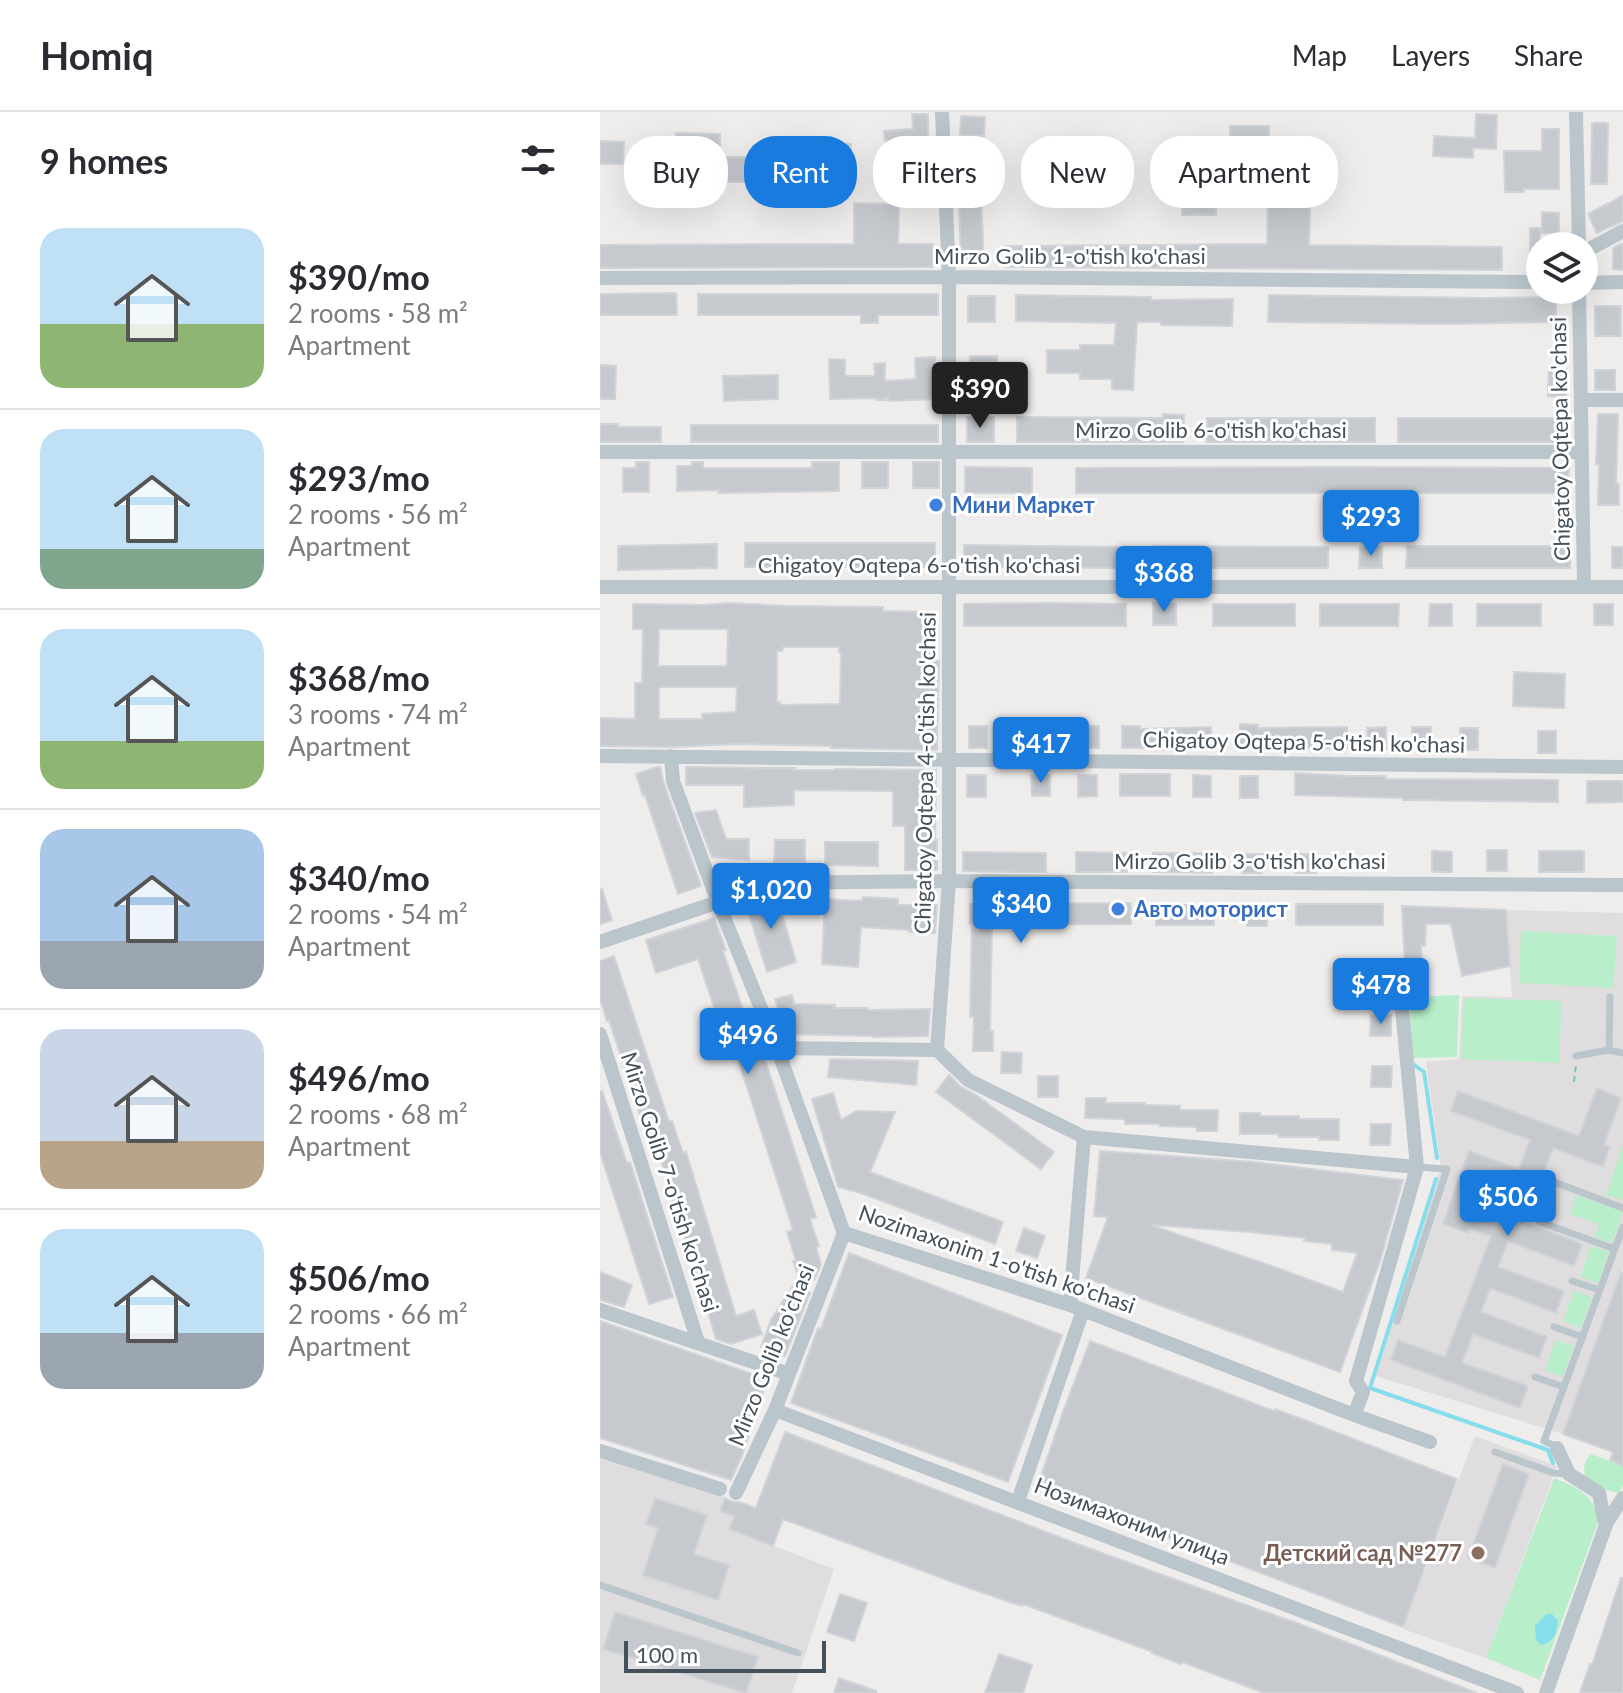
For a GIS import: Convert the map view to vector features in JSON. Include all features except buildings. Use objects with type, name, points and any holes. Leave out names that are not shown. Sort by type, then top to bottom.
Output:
[{"type":"street","name":"Chigatoy Oqtepa 4-o'tish ko'chasi","points":[[937,1050],[949,881],[949,277],[942,112]]},
{"type":"street","points":[[1576,112],[1579,232]]},
{"type":"street","points":[[1598,244],[1623,231]]},
{"type":"street","name":"Mirzo Golib 1-o'tish ko'chasi","points":[[600,278],[949,277],[1526,282]]},
{"type":"street","points":[[1598,283],[1623,282]]},
{"type":"street","name":"Chigatoy Oqtepa ko'chasi","points":[[1579,304],[1584,587]]},
{"type":"street","points":[[1581,400],[1623,400]]},
{"type":"street","name":"Mirzo Golib 6-o'tish ko'chasi","points":[[600,452],[1582,452]]},
{"type":"street","name":"Chigatoy Oqtepa 6-o'tish ko'chasi","points":[[600,587],[1623,587]]},
{"type":"street","name":"Chigatoy Oqtepa 5-o'tish ko'chasi","points":[[600,756],[1623,767]]},
{"type":"street","name":"Nozimaxonim 1-o'tish ko'chasi","points":[[671,756],[673,781],[777,1048],[844,1233],[1076,1307],[1430,1442]]},
{"type":"street","name":"Mirzo Golib 3-o'tish ko'chasi","points":[[600,942],[718,902],[756,883],[949,881],[1623,885]]},
{"type":"street","points":[[1354,1415],[1363,1392],[1356,1381],[1417,1167],[1402,1009]]},
{"type":"street","name":"Mirzo Golib 7-o'tish ko'chasi","points":[[600,1034],[698,1342]]},
{"type":"street","points":[[777,1048],[937,1050],[968,1080],[1084,1137],[1417,1167]]},
{"type":"street","points":[[1018,1501],[1076,1307],[1084,1137]]},
{"type":"street","name":"Mirzo Golib ko'chasi","points":[[736,1493],[775,1410],[844,1233]]},
{"type":"street","points":[[600,1310],[789,1374]]},
{"type":"street","name":"Нозимахоним улица","points":[[775,1410],[1517,1693]]},
{"type":"street","points":[[1546,1693],[1607,1522],[1622,1499],[1599,1493],[1569,1474],[1557,1448]]},
{"type":"street","points":[[600,1451],[720,1489]]},
{"type":"street","points":[[1599,1493],[1607,1522]]},
{"type":"lane","points":[[1609,1050],[1610,997]]},
{"type":"lane","points":[[1576,1056],[1609,1050],[1623,1053]]},
{"type":"lane","points":[[1397,1321],[1447,1169],[1417,1167]]},
{"type":"lane","points":[[1615,1249],[1540,1222],[1554,1182],[1623,1208]]},
{"type":"lane","points":[[1557,1448],[1544,1441],[1623,1227]]},
{"type":"lane","points":[[1572,1281],[1600,1290]]},
{"type":"lane","points":[[1554,1327],[1583,1337]]},
{"type":"lane","points":[[1535,1377],[1564,1387]]},
{"type":"lane","points":[[1495,1452],[1554,1473],[1569,1474]]},
{"type":"lane","points":[[600,1586],[798,1653]]},
{"type":"path","points":[[1574,1082],[1576,1056]]},
{"type":"shaded area","points":[[1506,910],[1623,913],[1623,1267],[1563,1434],[1376,1376],[1441,1168],[1426,1062],[1459,1059],[1462,996],[1512,997]]},
{"type":"shaded area","name":"Детский сад №277","points":[[1475,1436],[1557,1466],[1486,1658],[1403,1629]]},
{"type":"shaded area","points":[[600,1459],[725,1497],[720,1510],[734,1516],[729,1529],[834,1569],[792,1693],[600,1693]]},
{"type":"green space","points":[[1521,931],[1617,936],[1613,988],[1519,983]]},
{"type":"green space","points":[[1459,995],[1457,1057],[1411,1058],[1410,997]]},
{"type":"green space","points":[[1464,998],[1562,1001],[1559,1063],[1461,1059]]},
{"type":"green space","points":[[1623,1145],[1623,1200],[1606,1195]]},
{"type":"green space","points":[[1576,1195],[1623,1212],[1612,1243],[1595,1237],[1599,1224],[1570,1214]]},
{"type":"green space","points":[[1591,1246],[1609,1252],[1598,1283],[1580,1277]]},
{"type":"green space","points":[[1574,1291],[1592,1297],[1581,1328],[1563,1321]]},
{"type":"green space","points":[[1556,1340],[1574,1346],[1563,1377],[1545,1370]]},
{"type":"green space","points":[[1590,1454],[1623,1465],[1623,1486],[1619,1493],[1603,1489],[1585,1477],[1584,1465]]},
{"type":"green space","points":[[1554,1478],[1582,1492],[1600,1517],[1540,1680],[1486,1658]]},
{"type":"water","points":[[1546,1614],[1552,1614],[1558,1621],[1551,1639],[1541,1645],[1536,1640],[1535,1626]]},
{"type":"waterway","points":[[1413,1064],[1424,1072],[1437,1158]]},
{"type":"waterway","points":[[1436,1179],[1370,1388],[1548,1450],[1553,1463]]},
{"type":"place","name":"Мини Маркет","points":[[936,505]]},
{"type":"place","name":"Авто моторист","points":[[1118,909]]},
{"type":"place","name":"Детский сад №277","points":[[1478,1553]]}]
